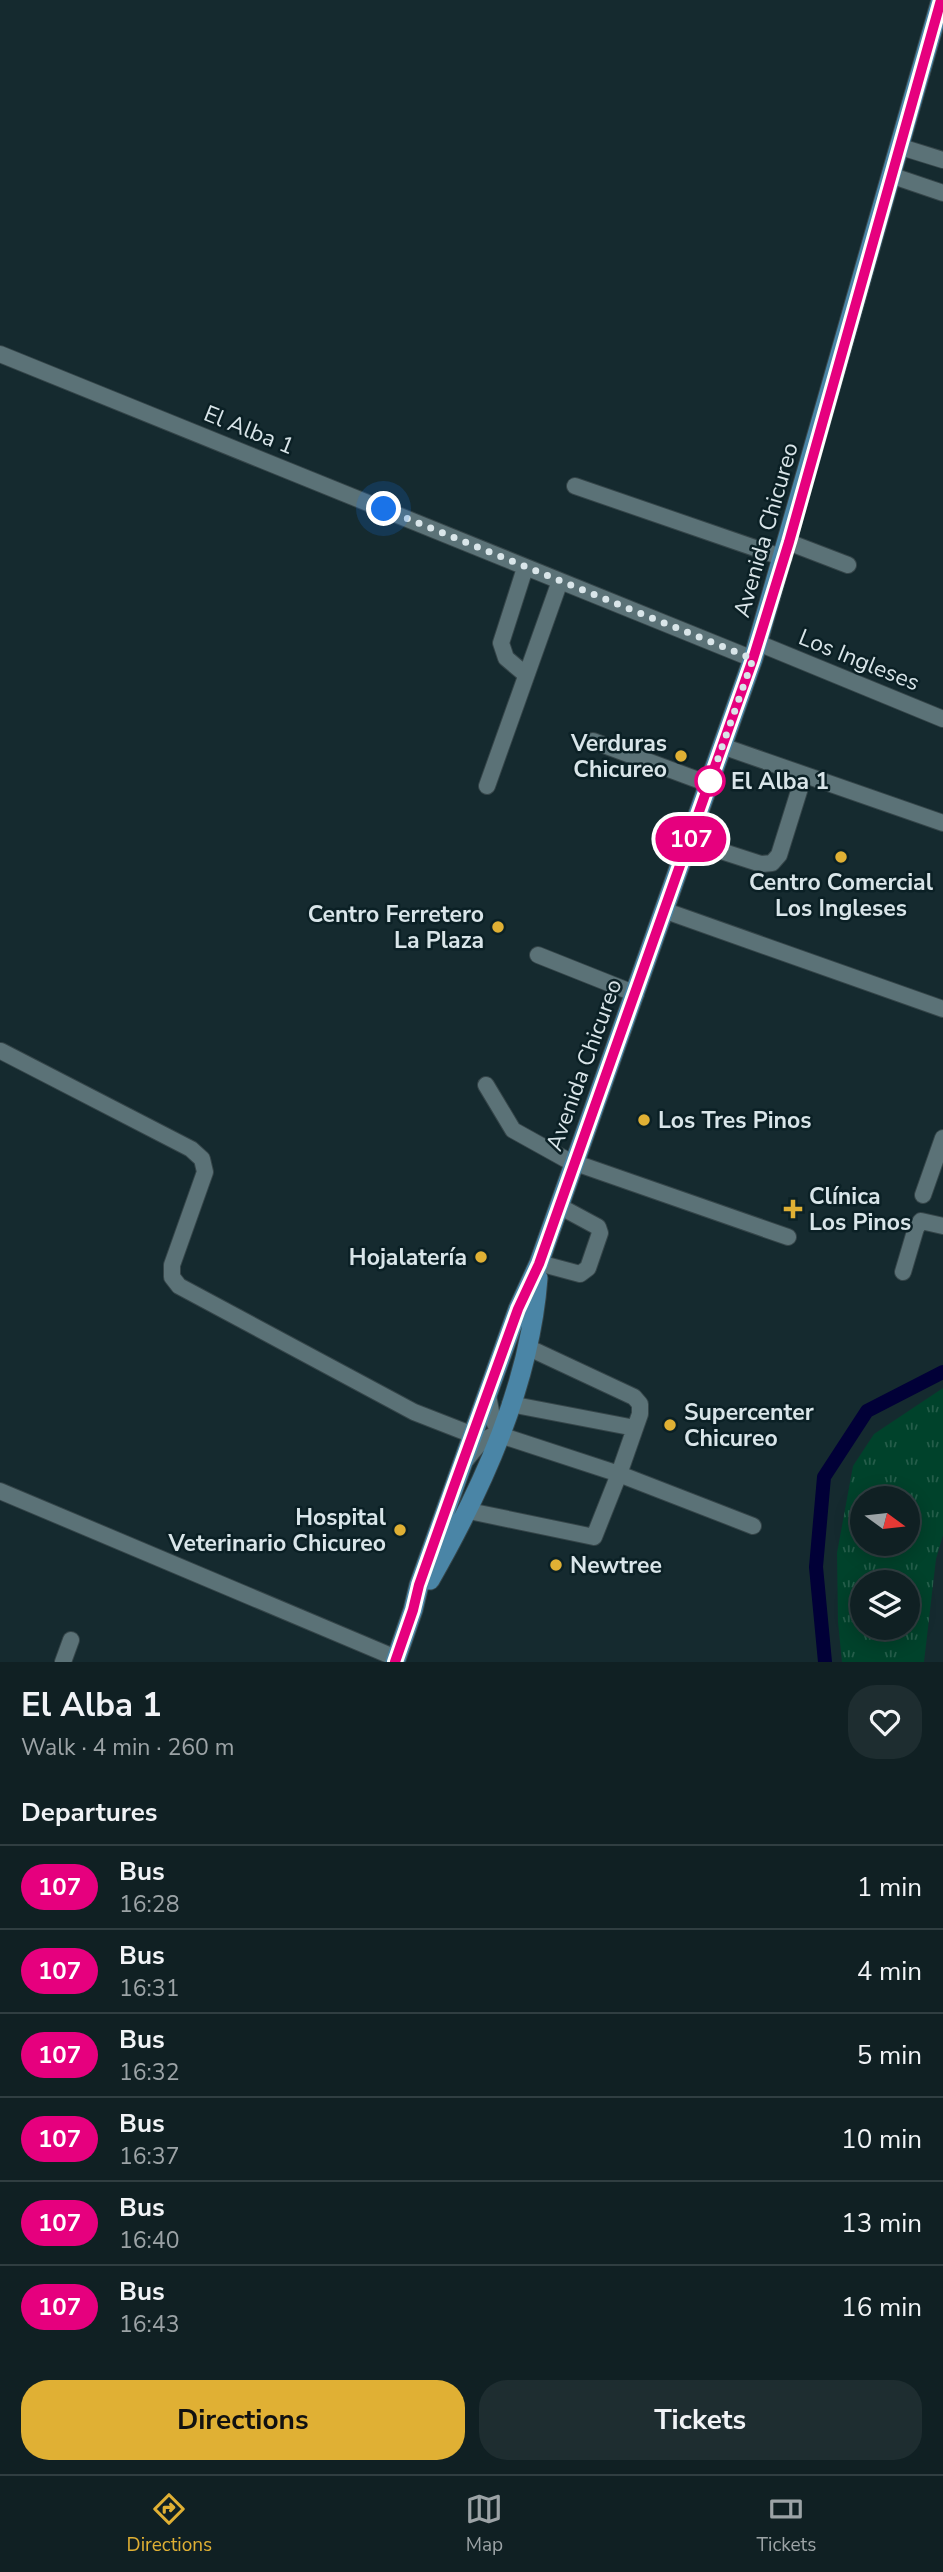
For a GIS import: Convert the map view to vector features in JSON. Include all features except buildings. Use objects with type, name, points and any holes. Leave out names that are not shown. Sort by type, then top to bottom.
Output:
[{"type":"main road","name":"Avenida Chicureo","points":[[396,1660],[419,1585],[518,1309],[539,1264],[691,841],[756,651],[940,15]]},
{"type":"main road","name":"Avenida Chicureo","points":[[413,1610],[469,1511],[500,1434],[527,1347],[539,1264]]},
{"type":"street","points":[[901,147],[943,160]]},
{"type":"street","points":[[893,176],[943,192]]},
{"type":"street","name":"El Alba 1","points":[[0,354],[526,568],[756,651]]},
{"type":"street","points":[[575,486],[786,550],[848,565]]},
{"type":"street","points":[[525,674],[503,653],[500,643],[526,568]]},
{"type":"street","points":[[487,786],[560,581]]},
{"type":"street","name":"Los Ingleses","points":[[756,651],[943,719]]},
{"type":"street","points":[[593,741],[709,784]]},
{"type":"street","points":[[722,746],[943,823]]},
{"type":"street","points":[[691,841],[761,864],[772,863],[779,855],[804,775]]},
{"type":"street","points":[[666,911],[943,1009]]},
{"type":"street","points":[[538,955],[636,993]]},
{"type":"street","points":[[1,1051],[191,1149],[202,1158],[205,1172],[172,1265],[172,1277],[179,1286],[414,1412],[473,1435]]},
{"type":"street","points":[[486,1085],[513,1130],[574,1163],[788,1237]]},
{"type":"street","points":[[923,1195],[943,1138]]},
{"type":"street","points":[[539,1264],[580,1274],[589,1268],[600,1233],[598,1227],[559,1206]]},
{"type":"street","points":[[903,1272],[916,1228],[921,1221],[943,1226]]},
{"type":"street","points":[[469,1511],[594,1537],[620,1474],[640,1404],[634,1397],[527,1347]]},
{"type":"street","points":[[488,1395],[492,1417],[500,1434]]},
{"type":"street","points":[[510,1404],[635,1428]]},
{"type":"street","points":[[462,1465],[482,1442],[493,1434],[500,1434],[620,1474],[753,1526]]},
{"type":"street","points":[[0,1491],[396,1660]]},
{"type":"street","points":[[63,1662],[71,1640]]},
{"type":"green space","points":[[943,1388],[943,1535],[936,1559],[924,1662],[842,1662],[838,1622],[837,1553],[853,1466],[874,1434]]},
{"type":"waterway","points":[[825,1662],[816,1567],[824,1477],[867,1411],[943,1372]]},
{"type":"bus line","name":"107","points":[[395,1662],[426,1563],[518,1309],[539,1264],[691,841],[753,659],[789,542],[941,0]]},
{"type":"place","name":"Verduras Chicureo","points":[[681,756]]},
{"type":"place","name":"El Alba 1","points":[[710,781]]},
{"type":"place","name":"Centro Comercial Los Ingleses","points":[[841,857]]},
{"type":"place","name":"Centro Ferretero La Plaza","points":[[498,927]]},
{"type":"place","name":"Los Tres Pinos","points":[[644,1120]]},
{"type":"place","name":"Clínica Los Pinos","points":[[793,1209]]},
{"type":"place","name":"Hojalatería","points":[[481,1257]]},
{"type":"place","name":"Supercenter Chicureo","points":[[670,1425]]},
{"type":"place","name":"Hospital Veterinario Chicureo","points":[[400,1530]]},
{"type":"place","name":"Newtree","points":[[556,1565]]},
{"type":"route","points":[[384,509],[753,659],[709,784],[710,781]]}]
